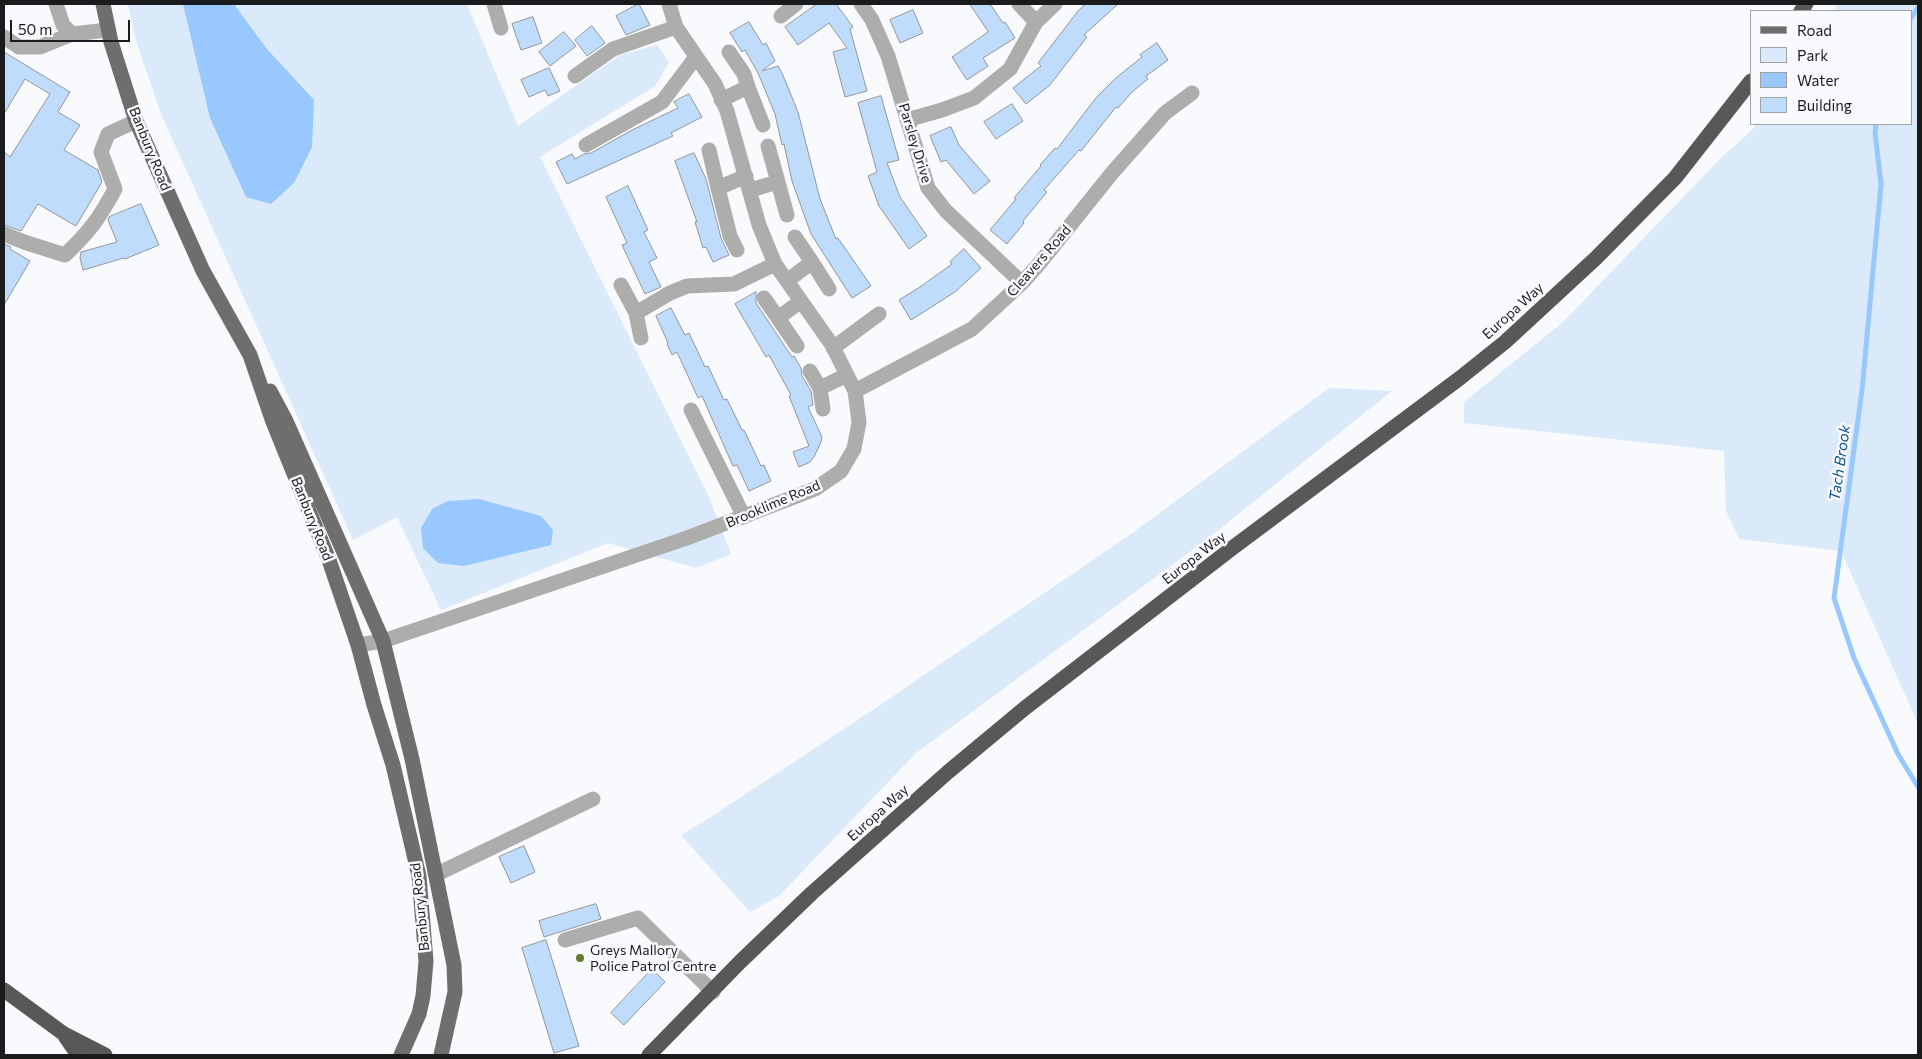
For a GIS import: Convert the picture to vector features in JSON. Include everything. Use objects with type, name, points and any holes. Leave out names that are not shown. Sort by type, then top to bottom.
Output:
[{"type":"highway","name":"Europa Way","points":[[649,1055],[713,992],[740,962],[812,893],[948,772],[1025,708],[1231,549],[1452,384],[1505,342],[1596,258],[1668,184],[1750,83]]},
{"type":"highway","points":[[4,990],[64,1034],[105,1055]]},
{"type":"highway","points":[[64,1034],[78,1055]]},
{"type":"main road","name":"Banbury Road","points":[[103,4],[108,30],[136,121],[203,271],[286,421],[383,641],[412,759],[437,874],[454,965],[455,992],[441,1055]]},
{"type":"main road","name":"Banbury Road","points":[[250,355],[273,422],[329,560],[358,645],[393,765],[419,876],[426,962],[424,988],[419,1014],[401,1055]]},
{"type":"street","points":[[56,4],[63,25],[72,34]]},
{"type":"street","points":[[494,4],[501,28]]},
{"type":"street","name":"Brooklime Road","points":[[358,645],[383,641],[744,517],[814,489],[841,471],[854,449],[859,422],[855,391],[833,348],[775,264],[759,225],[726,111],[715,84],[676,27],[669,4]]},
{"type":"street","points":[[781,16],[796,4]]},
{"type":"street","name":"Parsley Drive","points":[[861,4],[872,20],[888,56],[928,188],[946,211],[1022,283]]},
{"type":"street","points":[[1018,4],[1036,22]]},
{"type":"street","points":[[907,120],[974,98],[1010,69],[1036,22],[1055,4]]},
{"type":"street","points":[[575,76],[613,49],[676,27]]},
{"type":"street","points":[[4,37],[19,47],[29,48],[40,47],[72,34],[108,30]]},
{"type":"street","points":[[729,52],[744,74],[763,125]]},
{"type":"street","points":[[586,144],[662,102],[696,57]]},
{"type":"street","points":[[721,100],[748,87]]},
{"type":"street","name":"Cleavers Road","points":[[855,391],[972,329],[1022,283],[1112,173],[1165,113],[1192,93]]},
{"type":"street","points":[[4,234],[65,255],[89,232],[102,214],[115,190],[101,152],[108,134],[136,121]]},
{"type":"street","points":[[768,146],[787,216]]},
{"type":"street","points":[[709,150],[730,236],[737,250]]},
{"type":"street","points":[[718,188],[748,183],[778,182]]},
{"type":"street","points":[[795,236],[829,290]]},
{"type":"street","points":[[786,281],[812,262]]},
{"type":"street","points":[[636,313],[670,292],[687,286],[734,284],[775,264]]},
{"type":"street","points":[[621,285],[636,313],[641,338]]},
{"type":"street","points":[[764,298],[796,346]]},
{"type":"street","points":[[778,318],[801,301]]},
{"type":"street","points":[[833,348],[879,314]]},
{"type":"street","points":[[810,371],[820,388],[823,409]]},
{"type":"street","points":[[820,388],[847,375]]},
{"type":"street","points":[[691,410],[744,517]]},
{"type":"street","points":[[437,874],[593,799]]},
{"type":"street","points":[[565,940],[638,918],[713,992]]},
{"type":"green space","points":[[128,4],[467,4],[518,126],[620,55],[657,45],[669,62],[655,86],[540,157],[709,497],[731,554],[696,568],[608,543],[441,610],[397,517],[353,540],[161,114],[136,41]]},
{"type":"green space","points":[[1838,4],[1918,4],[1918,724],[1841,551],[1739,539],[1726,511],[1724,451],[1464,423],[1464,402],[1562,323],[1755,125],[1912,125],[1912,10],[1835,10]]},
{"type":"green space","points":[[1329,388],[1392,391],[1206,540],[916,753],[779,896],[750,912],[681,835],[883,703],[1131,534]]},
{"type":"water","points":[[183,4],[234,4],[266,48],[314,100],[312,147],[294,183],[271,204],[246,197],[210,118]]},
{"type":"water","points":[[479,499],[541,516],[553,530],[551,545],[464,566],[438,563],[423,548],[421,528],[432,509],[448,501]]},
{"type":"building","points":[[639,4],[650,25],[626,35],[616,16]]},
{"type":"building","points":[[817,4],[836,4],[853,27],[850,29],[867,91],[845,97],[833,52],[847,48],[829,23],[798,45],[785,27]]},
{"type":"building","points":[[970,4],[990,4],[1015,38],[983,58],[988,66],[967,80],[952,57],[988,32]]},
{"type":"building","points":[[1086,4],[1118,4],[1084,35],[1087,37],[1050,85],[1026,104],[1013,88],[1041,66],[1038,63],[1078,11]]},
{"type":"building","points":[[913,10],[923,33],[900,43],[890,20]]},
{"type":"building","points":[[533,17],[542,43],[521,50],[512,24]]},
{"type":"building","points":[[749,22],[763,45],[766,43],[775,61],[762,71],[778,66],[798,112],[820,199],[836,239],[838,238],[871,286],[852,298],[811,234],[792,181],[775,114],[758,73],[745,50],[742,52],[730,33]]},
{"type":"building","points":[[592,26],[605,43],[587,56],[575,40]]},
{"type":"building","points":[[564,32],[576,46],[550,66],[539,52]]},
{"type":"building","points":[[1157,43],[1168,60],[1146,76],[1148,79],[1132,92],[1118,108],[1116,107],[1081,151],[1079,150],[1044,190],[1047,192],[1007,244],[990,230],[1016,199],[1014,198],[1040,165],[1055,148],[1057,149],[1095,99],[1117,77],[1142,57],[1140,55]]},
{"type":"building","points":[[4,52],[70,92],[58,112],[80,125],[64,150],[98,170],[102,182],[76,226],[38,204],[21,231],[4,225],[4,152],[10,157],[50,94],[25,79],[4,114]]},
{"type":"building","points":[[549,68],[560,91],[548,96],[545,90],[529,97],[521,80]]},
{"type":"building","points":[[689,94],[702,117],[671,133],[673,136],[567,184],[556,162],[572,154],[575,159],[584,154],[591,153],[632,130],[678,108],[674,102]]},
{"type":"building","points":[[881,96],[899,160],[887,163],[900,197],[927,236],[909,249],[879,206],[868,176],[877,172],[858,103]]},
{"type":"building","points":[[1012,104],[1023,121],[996,139],[984,122]]},
{"type":"building","points":[[951,127],[959,145],[990,181],[974,194],[946,160],[941,162],[930,136]]},
{"type":"building","points":[[694,153],[706,179],[721,238],[729,255],[713,262],[706,247],[703,248],[695,222],[697,222],[675,161]]},
{"type":"building","points":[[628,186],[648,230],[644,232],[657,258],[649,262],[661,287],[645,294],[622,245],[627,243],[606,197]]},
{"type":"building","points":[[141,204],[159,245],[125,259],[83,270],[80,258],[81,252],[117,242],[108,220],[109,217]]},
{"type":"building","points":[[4,244],[30,261],[4,305]]},
{"type":"building","points":[[964,249],[981,268],[955,292],[911,320],[899,300],[952,264],[950,262]]},
{"type":"building","points":[[756,292],[756,303],[792,357],[794,356],[801,368],[802,376],[811,391],[813,405],[808,407],[822,437],[814,457],[810,462],[799,467],[793,452],[809,446],[789,396],[791,395],[769,355],[766,357],[735,304]]},
{"type":"building","points":[[671,308],[685,335],[689,333],[705,367],[708,366],[724,400],[727,399],[761,466],[764,465],[771,481],[749,491],[737,465],[733,466],[702,396],[698,398],[677,352],[672,355],[656,316]]},
{"type":"building","points":[[524,846],[535,872],[511,883],[499,857]]},
{"type":"building","points":[[596,904],[601,919],[544,937],[539,921]]},
{"type":"building","points":[[546,940],[579,1046],[554,1053],[522,948]]},
{"type":"building","points":[[652,969],[665,982],[624,1025],[611,1013]]},
{"type":"waterway","name":"Tach Brook","points":[[1912,16],[1918,7]]},
{"type":"waterway","name":"Tach Brook","points":[[1876,125],[1875,133],[1881,184],[1862,390],[1834,598],[1854,658],[1898,754],[1918,787]]},
{"type":"place","name":"Greys Mallory Police Patrol Centre","points":[[580,958]]}]
